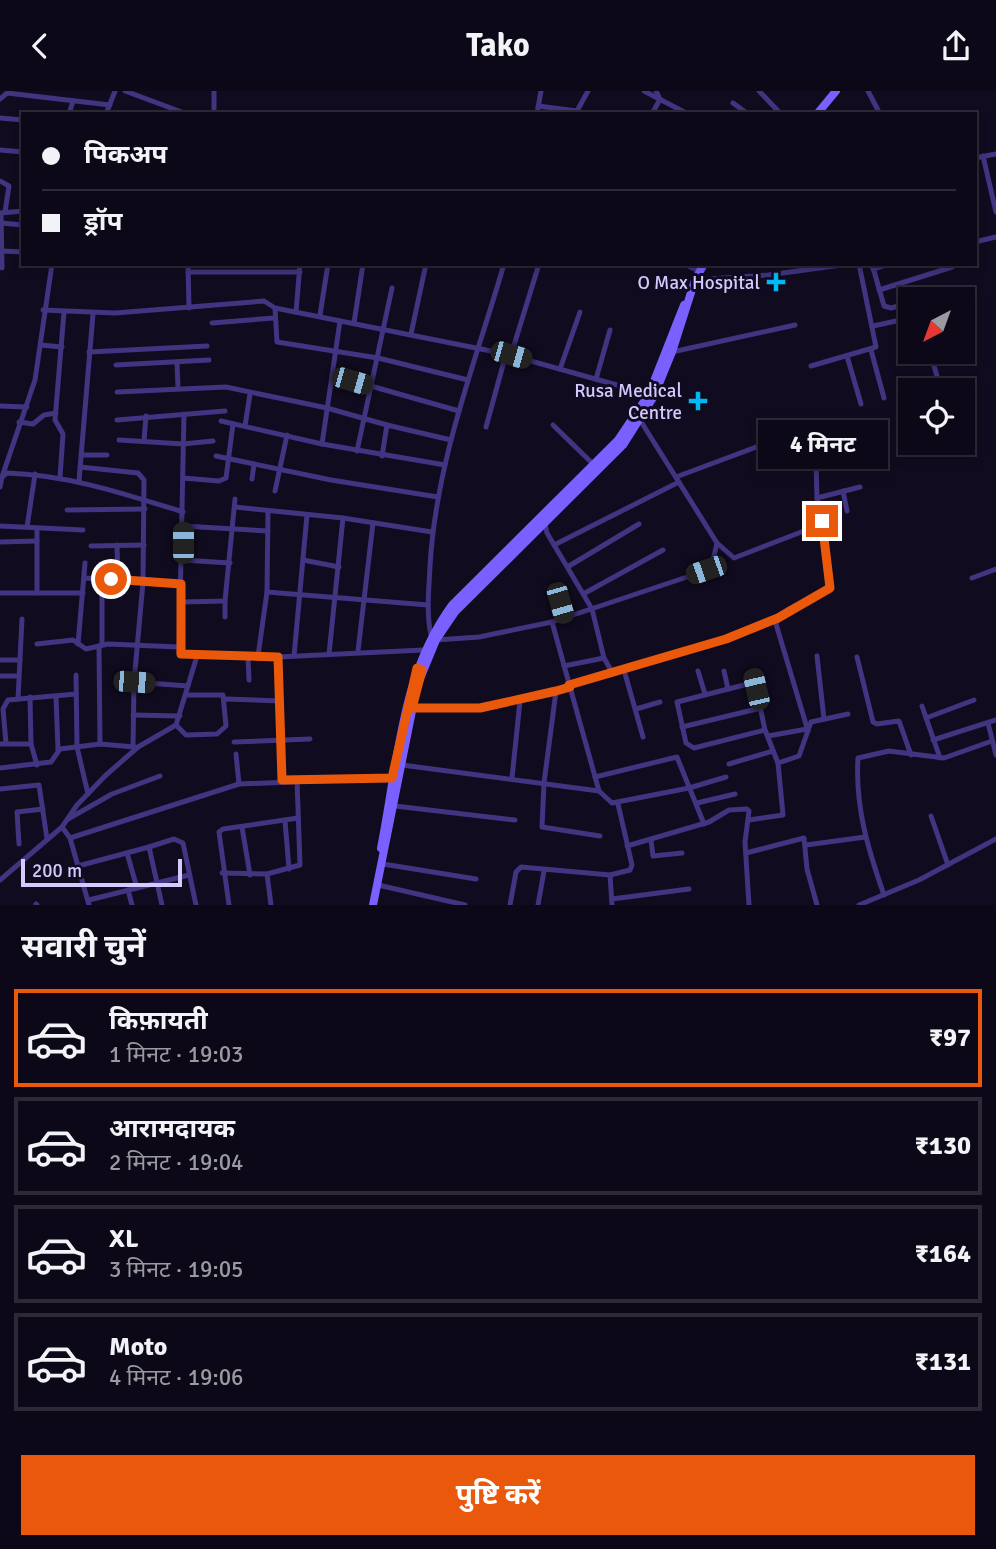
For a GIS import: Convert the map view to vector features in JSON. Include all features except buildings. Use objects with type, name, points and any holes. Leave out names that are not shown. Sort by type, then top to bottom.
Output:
[{"type":"street","points":[[107,112],[115,91]]},
{"type":"street","points":[[125,91],[182,112]]},
{"type":"street","points":[[214,91],[214,112]]},
{"type":"street","points":[[537,112],[541,91]]},
{"type":"street","points":[[538,106],[577,111],[588,91]]},
{"type":"street","points":[[644,91],[683,112]]},
{"type":"street","points":[[656,91],[660,99]]},
{"type":"street","points":[[759,91],[779,112]]},
{"type":"street","points":[[868,91],[879,112]]},
{"type":"street","points":[[819,112],[835,92]]},
{"type":"street","points":[[0,99],[7,93],[110,105]]},
{"type":"street","points":[[653,112],[660,99]]},
{"type":"street","points":[[70,112],[74,101]]},
{"type":"street","points":[[733,103],[745,112]]},
{"type":"street","points":[[0,117],[21,120]]},
{"type":"street","points":[[0,150],[21,152]]},
{"type":"street","points":[[977,158],[996,154]]},
{"type":"street","points":[[983,156],[996,212]]},
{"type":"street","points":[[0,181],[9,186],[1,223],[2,268]]},
{"type":"street","points":[[2,213],[21,211]]},
{"type":"street","points":[[1,223],[21,225]]},
{"type":"street","points":[[979,241],[996,237]]},
{"type":"street","points":[[2,251],[21,252]]},
{"type":"street","points":[[0,487],[19,422],[27,407],[41,345],[43,310],[52,266]]},
{"type":"street","points":[[188,266],[189,308]]},
{"type":"street","points":[[296,312],[300,266]]},
{"type":"street","points":[[320,316],[328,266]]},
{"type":"street","points":[[354,323],[363,266]]},
{"type":"street","points":[[411,334],[426,266]]},
{"type":"street","points":[[433,638],[428,605],[432,532],[438,497],[459,411],[504,266]]},
{"type":"street","points":[[486,427],[538,266]]},
{"type":"street","points":[[789,266],[789,273]]},
{"type":"street","points":[[373,905],[395,806],[419,669],[452,605],[618,440],[649,394],[699,272],[789,273],[835,266]]},
{"type":"street","points":[[811,366],[871,350],[877,345],[859,266]]},
{"type":"street","points":[[188,272],[236,267],[300,272]]},
{"type":"street","points":[[873,267],[885,307],[898,305]]},
{"type":"street","points":[[879,290],[952,267]]},
{"type":"street","points":[[357,451],[392,288]]},
{"type":"street","points":[[368,905],[392,778],[424,650],[455,612],[623,445],[640,420],[672,352],[689,296]]},
{"type":"street","points":[[43,310],[93,313],[264,301],[275,308],[509,355],[649,394]]},
{"type":"street","points":[[275,308],[277,342],[378,358],[468,380]]},
{"type":"street","points":[[60,477],[63,434],[55,422],[64,312]]},
{"type":"street","points":[[560,369],[580,312]]},
{"type":"street","points":[[79,481],[93,313]]},
{"type":"street","points":[[212,323],[274,318]]},
{"type":"street","points":[[322,445],[340,321]]},
{"type":"street","points":[[873,326],[898,321]]},
{"type":"street","points":[[672,352],[795,325]]},
{"type":"street","points":[[596,379],[610,330]]},
{"type":"street","points":[[41,345],[62,347]]},
{"type":"street","points":[[89,352],[207,346]]},
{"type":"street","points":[[871,350],[884,398]]},
{"type":"street","points":[[847,356],[861,404]]},
{"type":"street","points":[[116,365],[209,360]]},
{"type":"street","points":[[177,362],[178,388]]},
{"type":"street","points":[[332,375],[459,411]]},
{"type":"street","points":[[117,392],[226,387],[327,408],[451,440]]},
{"type":"street","points":[[245,426],[250,394]]},
{"type":"street","points":[[0,406],[27,407]]},
{"type":"street","points":[[117,420],[225,411]]},
{"type":"street","points":[[19,422],[33,424],[44,415],[56,413]]},
{"type":"street","points":[[184,414],[181,654],[278,657],[358,651],[424,650]]},
{"type":"street","points":[[144,441],[146,416]]},
{"type":"street","points":[[640,420],[717,543],[734,558],[822,524]]},
{"type":"street","points":[[221,421],[322,445],[445,465]]},
{"type":"street","points":[[183,478],[225,480],[233,424]]},
{"type":"street","points":[[382,456],[387,425]]},
{"type":"street","points":[[553,425],[594,465]]},
{"type":"street","points":[[412,708],[480,708],[556,691],[716,642],[778,618],[830,588],[817,498],[815,458],[806,429],[677,480],[554,545]]},
{"type":"street","points":[[275,491],[286,435]]},
{"type":"street","points":[[120,440],[183,444],[213,441]]},
{"type":"street","points":[[81,455],[107,455]]},
{"type":"street","points":[[216,456],[438,497]]},
{"type":"street","points":[[252,479],[254,464]]},
{"type":"street","points":[[80,467],[140,474],[144,480],[143,582],[133,715],[136,747]]},
{"type":"street","points":[[2,477],[7,473],[60,477],[183,512]]},
{"type":"street","points":[[27,527],[35,474]]},
{"type":"street","points":[[817,498],[860,487]]},
{"type":"street","points":[[843,491],[847,511]]},
{"type":"street","points":[[225,617],[235,499]]},
{"type":"street","points":[[234,507],[343,518],[432,532]]},
{"type":"street","points":[[67,510],[145,509]]},
{"type":"street","points":[[258,656],[267,592],[268,511]]},
{"type":"street","points":[[294,656],[307,515]]},
{"type":"street","points":[[329,654],[343,518]]},
{"type":"street","points":[[358,651],[373,523]]},
{"type":"street","points":[[545,524],[554,545],[593,609],[604,658],[612,672]]},
{"type":"street","points":[[569,566],[639,524]]},
{"type":"street","points":[[0,526],[83,530]]},
{"type":"street","points":[[183,526],[268,531]]},
{"type":"street","points":[[37,528],[37,593]]},
{"type":"street","points":[[0,541],[37,541]]},
{"type":"street","points":[[433,638],[479,637],[564,619],[709,569],[717,543]]},
{"type":"street","points":[[117,545],[118,580]]},
{"type":"street","points":[[90,546],[144,545]]},
{"type":"street","points":[[585,593],[663,550]]},
{"type":"street","points":[[183,560],[230,563]]},
{"type":"street","points":[[303,560],[339,568]]},
{"type":"street","points":[[78,644],[85,563]]},
{"type":"street","points":[[971,578],[996,569]]},
{"type":"street","points":[[84,578],[181,584]]},
{"type":"street","points":[[100,744],[102,579]]},
{"type":"street","points":[[555,587],[564,619]]},
{"type":"street","points":[[267,592],[428,605]]},
{"type":"street","points":[[0,593],[83,593]]},
{"type":"street","points":[[181,602],[225,601]]},
{"type":"street","points":[[778,618],[776,624],[784,659],[807,730]]},
{"type":"street","points":[[18,699],[22,619]]},
{"type":"street","points":[[552,622],[598,790],[611,803],[689,788],[726,777]]},
{"type":"street","points":[[37,644],[73,640],[86,649],[137,644],[179,647]]},
{"type":"street","points":[[0,867],[2,878],[64,824],[88,794],[136,747],[176,725],[197,656]]},
{"type":"street","points":[[817,656],[824,719]]},
{"type":"street","points":[[248,657],[249,680]]},
{"type":"street","points":[[278,657],[282,780]]},
{"type":"street","points":[[857,657],[873,722],[877,724],[899,721],[911,755]]},
{"type":"street","points":[[564,666],[604,658]]},
{"type":"street","points":[[0,660],[20,660]]},
{"type":"street","points":[[624,670],[643,737]]},
{"type":"street","points":[[698,671],[705,694]]},
{"type":"street","points":[[724,671],[728,689]]},
{"type":"street","points":[[749,820],[773,819],[783,815],[778,764],[766,733],[753,674]]},
{"type":"street","points":[[76,675],[77,747],[88,794]]},
{"type":"street","points":[[0,676],[18,676]]},
{"type":"street","points":[[134,682],[188,686]]},
{"type":"street","points":[[744,685],[676,704],[687,745],[692,748],[766,733],[807,730]]},
{"type":"street","points":[[556,691],[544,783],[544,829],[600,836]]},
{"type":"street","points":[[31,744],[3,744],[4,705],[8,701],[30,697],[76,694]]},
{"type":"street","points":[[176,725],[186,735],[221,732],[226,726],[225,699],[221,694],[186,695]]},
{"type":"street","points":[[30,697],[31,744],[37,765]]},
{"type":"street","points":[[0,768],[37,765],[54,760],[58,751],[56,697]]},
{"type":"street","points":[[225,699],[281,701]]},
{"type":"street","points":[[926,718],[974,700]]},
{"type":"street","points":[[512,778],[520,701]]},
{"type":"street","points":[[636,709],[660,702]]},
{"type":"street","points":[[922,706],[940,758]]},
{"type":"street","points":[[682,727],[761,708]]},
{"type":"street","points":[[778,764],[799,756],[811,722],[848,714]]},
{"type":"street","points":[[133,715],[180,716]]},
{"type":"street","points":[[933,740],[996,720]]},
{"type":"street","points":[[988,723],[995,751]]},
{"type":"street","points":[[234,743],[310,739]]},
{"type":"street","points":[[884,895],[858,806],[858,759],[889,751],[940,758],[992,741]]},
{"type":"street","points":[[58,751],[100,744],[136,747]]},
{"type":"street","points":[[729,764],[773,751]]},
{"type":"street","points":[[236,754],[239,784]]},
{"type":"street","points":[[595,777],[676,757],[704,824]]},
{"type":"street","points":[[402,765],[598,790]]},
{"type":"street","points":[[64,824],[112,794],[160,776]]},
{"type":"street","points":[[70,838],[197,795],[239,784],[282,780],[392,778]]},
{"type":"street","points":[[222,873],[267,874],[300,865],[297,780]]},
{"type":"street","points":[[0,789],[39,785],[48,839]]},
{"type":"street","points":[[697,803],[736,794]]},
{"type":"street","points":[[510,905],[517,869],[610,875],[631,869],[618,803]]},
{"type":"street","points":[[395,806],[515,820]]},
{"type":"street","points":[[19,844],[17,812],[43,809]]},
{"type":"street","points":[[627,846],[704,824],[723,812],[748,809],[746,853],[749,905]]},
{"type":"street","points":[[931,815],[948,865]]},
{"type":"street","points":[[229,905],[222,873],[219,832],[298,818]]},
{"type":"street","points":[[285,821],[289,869]]},
{"type":"street","points":[[64,824],[89,902],[189,875]]},
{"type":"street","points":[[242,827],[250,875]]},
{"type":"street","points":[[806,845],[865,837]]},
{"type":"street","points":[[78,866],[179,839],[196,905]]},
{"type":"street","points":[[746,853],[804,839],[807,869],[817,905]]},
{"type":"street","points":[[859,905],[948,865],[996,839]]},
{"type":"street","points":[[651,840],[652,855],[682,853]]},
{"type":"street","points":[[149,847],[162,905]]},
{"type":"street","points":[[127,853],[137,888]]},
{"type":"street","points":[[383,864],[476,879]]},
{"type":"street","points":[[538,905],[544,871]]},
{"type":"street","points":[[267,874],[271,905]]},
{"type":"street","points":[[610,875],[612,902],[689,889]]},
{"type":"street","points":[[378,885],[464,905]]},
{"type":"street","points":[[128,890],[132,905]]},
{"type":"place","name":"O Max Hospital","points":[[776,282]]},
{"type":"place","name":"Rusa Medical Centre","points":[[698,401]]},
{"type":"route","points":[[111,579],[181,584],[181,654],[278,657],[282,780],[392,778],[417,668],[422,670],[412,708],[480,708],[538,696],[726,639],[754,625],[778,618],[830,588],[822,521]]}]
